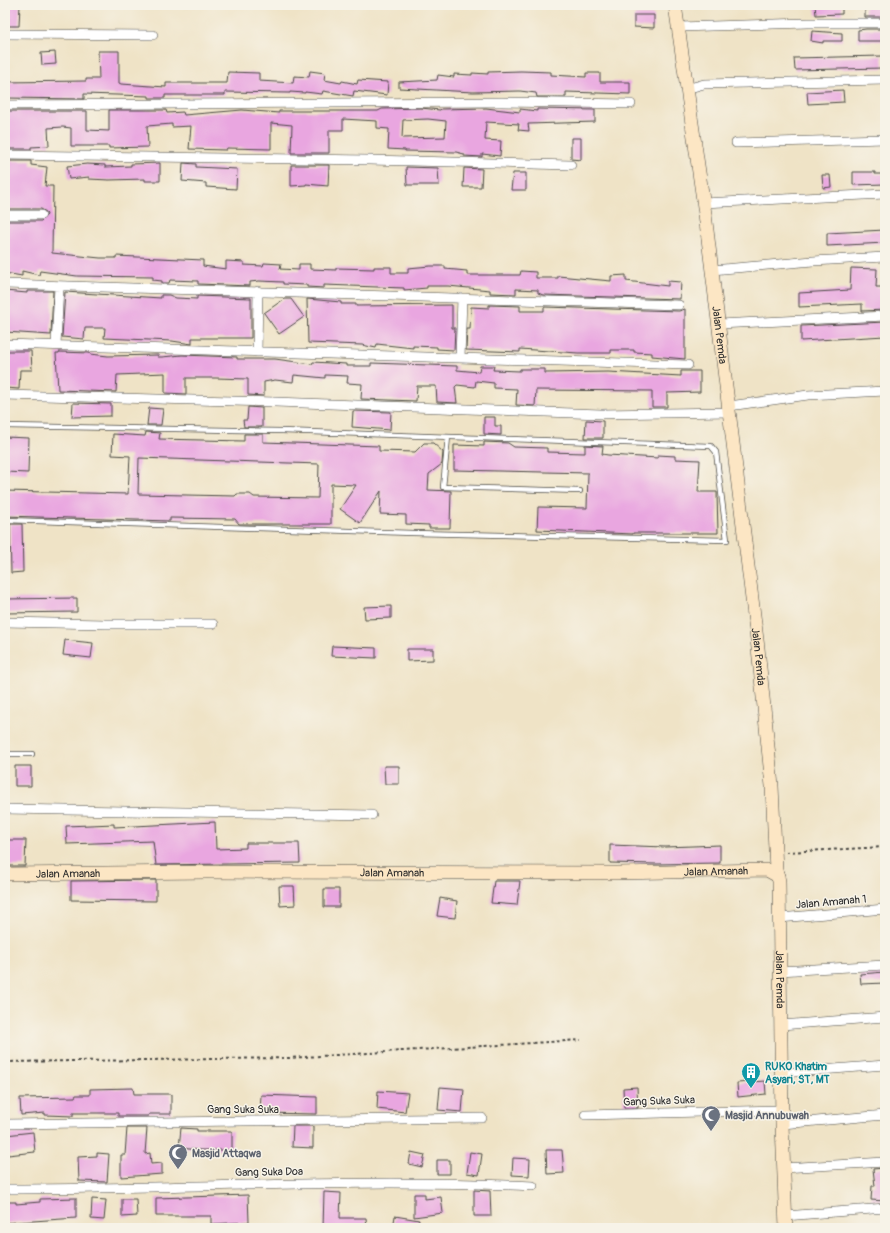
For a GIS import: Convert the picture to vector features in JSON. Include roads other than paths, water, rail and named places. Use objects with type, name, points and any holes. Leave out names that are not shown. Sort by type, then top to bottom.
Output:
[{"type":"street","name":"Jalan Pemda","points":[[675,5],[719,324],[758,648],[772,786],[775,853],[778,876],[782,1073],[781,1110],[786,1222]]},
{"type":"street","points":[[679,28],[808,23],[885,24]]},
{"type":"street","points":[[5,34],[153,35]]},
{"type":"street","points":[[686,89],[704,84],[885,80]]},
{"type":"street","points":[[5,105],[494,102],[631,104]]},
{"type":"street","points":[[736,143],[885,139]]},
{"type":"street","points":[[5,155],[571,165]]},
{"type":"street","points":[[703,203],[885,194]]},
{"type":"street","points":[[5,215],[41,215]]},
{"type":"street","points":[[712,270],[812,261],[885,258]]},
{"type":"street","points":[[5,284],[679,305]]},
{"type":"street","points":[[56,345],[58,286]]},
{"type":"street","points":[[258,291],[258,352]]},
{"type":"street","points":[[460,358],[462,298]]},
{"type":"street","points":[[719,324],[885,316]]},
{"type":"street","points":[[5,344],[688,365]]},
{"type":"street","points":[[5,396],[298,403],[587,414],[729,409],[808,395],[885,391]]},
{"type":"street","points":[[5,622],[213,624]]},
{"type":"street","points":[[5,809],[372,815]]},
{"type":"street","name":"Jalan Amanah","points":[[5,874],[207,872],[602,873],[767,870],[778,876]]},
{"type":"street","name":"Jalan Amanah 1","points":[[779,918],[885,910]]},
{"type":"street","points":[[779,971],[885,965]]},
{"type":"street","points":[[781,1026],[885,1017]]},
{"type":"street","points":[[782,1073],[885,1065]]},
{"type":"street","name":"Gang Suka Suka","points":[[585,1115],[781,1110]]},
{"type":"street","points":[[782,1124],[885,1115]]},
{"type":"street","name":"Gang Suka Suka","points":[[5,1124],[482,1118]]},
{"type":"street","points":[[783,1168],[885,1162]]},
{"type":"street","name":"Gang Suka Doa","points":[[5,1189],[273,1183],[456,1182],[533,1186]]},
{"type":"street","points":[[786,1222],[885,1208]]},
{"type":"lane","points":[[5,426],[448,437],[711,446],[716,452],[727,540],[413,533],[5,520]]},
{"type":"lane","points":[[448,437],[443,487],[580,491]]},
{"type":"lane","points":[[5,754],[32,754]]},
{"type":"place","name":"RUKO Khatim Asyari, ST, MT","points":[[751,1089]]},
{"type":"place","name":"Masjid Annubuwah","points":[[711,1132]]},
{"type":"place","name":"Masjid Attaqwa","points":[[178,1170]]}]
